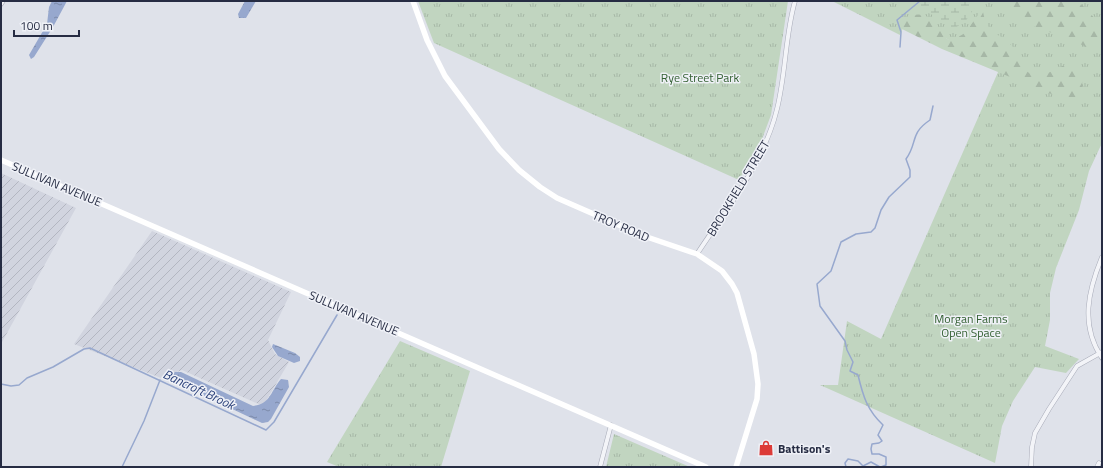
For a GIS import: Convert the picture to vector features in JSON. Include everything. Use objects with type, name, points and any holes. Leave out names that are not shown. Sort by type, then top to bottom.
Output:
[{"type":"main road","name":"TROY ROAD","points":[[413,1],[427,40],[444,76],[495,144],[518,170],[540,187],[563,201],[644,236],[697,254],[722,271],[737,293],[757,369],[757,399],[736,467]]},
{"type":"main road","name":"SULLIVAN AVENUE","points":[[1,160],[706,467]]},
{"type":"street","name":"BROOKFIELD STREET","points":[[697,254],[750,173],[767,142],[779,102],[791,16],[795,1]]},
{"type":"street","points":[[1102,257],[1091,284],[1088,310],[1092,335],[1102,358]]},
{"type":"street","points":[[1031,467],[1032,447],[1043,419],[1077,366],[1100,353]]},
{"type":"street","points":[[600,467],[611,425]]},
{"type":"shaded area","points":[[1,173],[76,208],[1,344]]},
{"type":"shaded area","points":[[152,231],[291,292],[268,340],[275,354],[289,362],[263,406],[182,370],[161,378],[74,344]]},
{"type":"green space","name":"Rye Street Park","points":[[418,1],[788,1],[771,115],[759,147],[739,180],[434,43]]},
{"type":"green space","name":"Morgan Farms Open Space","points":[[832,1],[1102,1],[1102,143],[1089,171],[1079,210],[1056,268],[1050,293],[1050,320],[1045,346],[1079,359],[1066,373],[1035,367],[1013,401],[1002,426],[995,463],[820,385],[838,385],[847,321],[881,339],[1002,63],[906,21],[900,35]]},
{"type":"green space","points":[[908,1],[979,1],[965,22],[953,29],[933,15],[916,8]]},
{"type":"green space","points":[[1005,1],[1075,1],[1082,5],[1102,26],[1102,50],[1088,48],[1065,36],[1041,30],[1031,25],[1016,13]]},
{"type":"green space","points":[[981,11],[983,12],[985,20],[991,30],[1012,46],[1024,68],[1031,74],[1042,75],[1070,62],[1076,61],[1082,77],[1082,89],[1078,105],[942,49],[902,29],[902,21],[913,15],[919,14],[933,21],[947,39],[953,40],[965,33]]},
{"type":"green space","points":[[400,341],[470,371],[441,467],[339,467],[327,462]]},
{"type":"green space","points":[[614,434],[690,467],[606,467]]},
{"type":"water","points":[[52,1],[67,1],[53,27],[34,57],[31,59],[29,55],[47,24],[49,7]]},
{"type":"water","points":[[245,1],[256,1],[246,18],[239,18],[238,14]]},
{"type":"water","points":[[273,344],[295,353],[300,357],[300,361],[294,363],[278,356],[272,347]]},
{"type":"water","points":[[175,372],[181,372],[253,406],[264,402],[270,396],[281,379],[288,380],[289,387],[271,419],[268,422],[262,423],[173,381],[171,376]]},
{"type":"waterway","points":[[900,47],[901,32],[897,20],[920,1]]},
{"type":"waterway","points":[[881,467],[886,465],[886,457],[879,454],[872,454],[871,449],[872,444],[882,441],[878,435],[883,425],[869,408],[858,375],[850,371],[853,362],[847,350],[845,341],[820,306],[817,284],[831,271],[841,242],[856,234],[871,232],[875,228],[881,210],[889,197],[910,177],[910,170],[906,159],[910,153],[916,134],[923,125],[930,120],[933,106]]},
{"type":"waterway","name":"Bancroft Brook","points":[[1,384],[11,386],[19,385],[27,378],[53,367],[84,349],[90,348],[266,430],[274,422],[337,315]]},
{"type":"waterway","points":[[122,467],[144,421],[160,380]]},
{"type":"waterway","points":[[846,467],[845,463],[848,459],[858,461],[863,466],[871,462],[880,467]]},
{"type":"place","name":"Battison's","points":[[766,448]]}]
